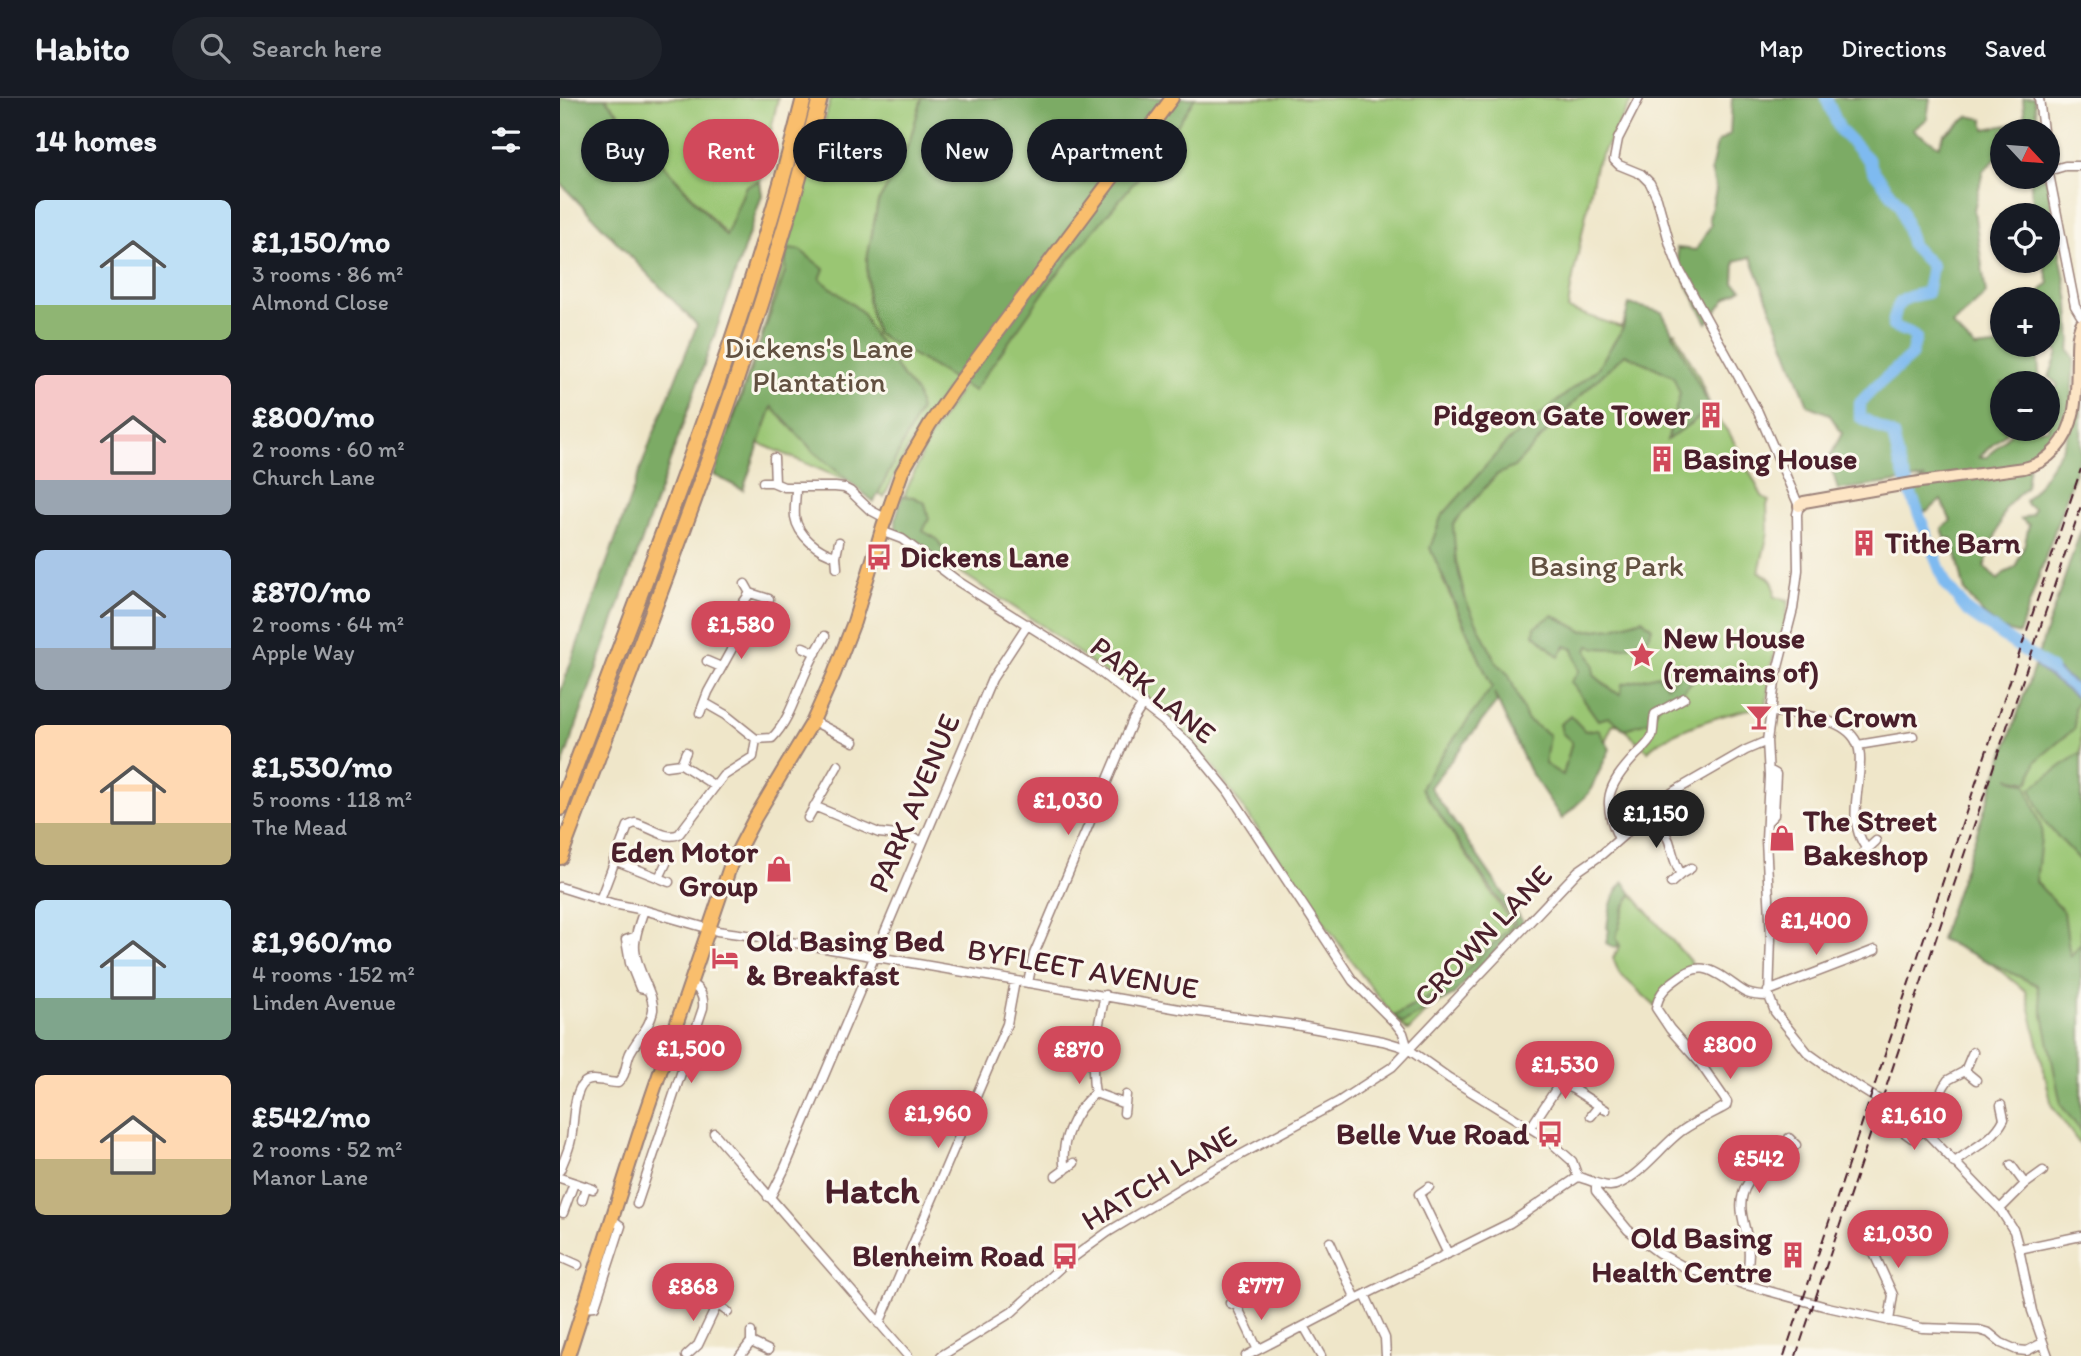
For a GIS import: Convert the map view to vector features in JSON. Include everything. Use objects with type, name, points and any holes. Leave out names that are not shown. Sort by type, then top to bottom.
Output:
[{"type":"highway","points":[[560,808],[747,297],[773,215],[804,98]]},
{"type":"highway","points":[[560,857],[733,390],[769,285],[820,98]]},
{"type":"main road","points":[[568,1356],[726,876],[740,844],[813,721],[847,643],[902,472],[930,424],[1172,98]]},
{"type":"street","points":[[1639,98],[1626,120],[1615,149],[1614,160],[1619,165],[1641,174],[1650,183],[1680,271],[1758,412],[1799,506]]},
{"type":"street","points":[[2039,98],[2042,119]]},
{"type":"street","points":[[2060,167],[2081,166]]},
{"type":"street","points":[[2052,189],[2075,306],[2081,316]]},
{"type":"street","points":[[2048,1356],[2026,1288],[2014,1231],[2000,1209],[1922,1127],[1808,1053],[1775,1012],[1769,993],[1771,937],[1767,873],[1767,741],[1776,675],[1793,609],[1798,570],[1799,506],[1804,502],[1913,483],[2034,466],[2051,454],[2065,437],[2075,411],[2077,343],[2081,324]]},
{"type":"street","points":[[774,458],[775,484]]},
{"type":"street","points":[[763,482],[796,488],[844,488],[870,510],[886,518]]},
{"type":"street","points":[[796,488],[797,525],[817,549],[836,556]]},
{"type":"street","name":"PARK LANE","points":[[881,531],[902,539],[958,582],[1091,665],[1143,704],[1191,746],[1209,765],[1258,833],[1353,981],[1403,1033],[1408,1049]]},
{"type":"street","points":[[836,568],[839,542]]},
{"type":"street","points":[[745,584],[750,593],[769,599]]},
{"type":"street","points":[[700,713],[735,643],[741,606],[750,593]]},
{"type":"street","name":"PARK AVENUE","points":[[768,1197],[784,1170],[992,679],[1028,624]]},
{"type":"street","points":[[705,703],[756,738],[772,738],[798,695],[806,672],[825,636]]},
{"type":"street","points":[[803,646],[816,653]]},
{"type":"street","points":[[707,661],[721,667]]},
{"type":"street","points":[[1619,839],[1607,804],[1617,778],[1652,737],[1655,714],[1684,698]]},
{"type":"street","points":[[1028,983],[1034,954],[1133,720],[1143,704]]},
{"type":"street","points":[[1770,712],[1822,719],[1844,729],[1858,745],[1860,763],[1855,817],[1864,851],[1876,841]]},
{"type":"street","points":[[813,721],[854,742]]},
{"type":"street","points":[[1858,745],[1913,736]]},
{"type":"street","points":[[600,900],[628,826],[640,823],[675,837],[731,769],[750,760],[756,738]]},
{"type":"street","name":"CROWN LANE","points":[[1408,1049],[1578,871],[1601,855],[1673,792],[1767,741]]},
{"type":"street","points":[[681,764],[686,752]]},
{"type":"street","points":[[666,766],[681,764],[715,786]]},
{"type":"street","points":[[808,818],[838,765]]},
{"type":"street","points":[[831,777],[840,782]]},
{"type":"street","points":[[814,806],[879,833],[923,841]]},
{"type":"street","points":[[1648,813],[1669,839],[1674,863],[1681,874]]},
{"type":"street","points":[[659,878],[668,859]]},
{"type":"street","points":[[614,860],[669,882]]},
{"type":"street","points":[[1671,884],[1691,868]]},
{"type":"street","name":"BYFLEET AVENUE","points":[[560,887],[600,900],[734,934],[1343,1034],[1383,1041],[1408,1049]]},
{"type":"street","points":[[560,1170],[571,1141],[574,1109],[583,1083],[590,1080],[618,1083],[623,1079],[630,1054],[650,1020],[654,1007],[637,962],[634,937],[644,911]]},
{"type":"street","points":[[1578,1177],[1610,1186],[1628,1179],[1681,1130],[1726,1106],[1727,1102],[1700,1063],[1670,1029],[1656,1008],[1658,996],[1666,986],[1696,967],[1713,971],[1745,993],[1769,993],[1875,950]]},
{"type":"street","points":[[879,1324],[1007,1024],[1015,981]]},
{"type":"street","points":[[637,1204],[702,1008],[700,991],[691,984]]},
{"type":"street","points":[[1094,1093],[1093,1056],[1105,995]]},
{"type":"street","points":[[1408,1049],[1449,1078],[1531,1127],[1559,1148],[1572,1161],[1578,1177]]},
{"type":"street","name":"HATCH LANE","points":[[941,1356],[1012,1312],[1070,1259],[1108,1232],[1196,1179],[1360,1089],[1392,1067],[1408,1049]]},
{"type":"street","points":[[1905,1133],[1912,1138],[1922,1127],[1948,1080],[1965,1071],[1973,1052]]},
{"type":"street","points":[[1965,1071],[1976,1080]]},
{"type":"street","points":[[1531,1127],[1561,1084],[1602,1108],[1591,1116]]},
{"type":"street","points":[[1094,1093],[1125,1104]]},
{"type":"street","points":[[1065,1170],[1063,1150],[1076,1113],[1094,1093]]},
{"type":"street","points":[[1954,1163],[1994,1135],[2004,1119],[2001,1105]]},
{"type":"street","points":[[713,1133],[908,1356]]},
{"type":"street","points":[[1745,1285],[1748,1243],[1740,1210],[1744,1194],[1755,1175],[1796,1146],[1788,1138]]},
{"type":"street","points":[[1056,1176],[1074,1163]]},
{"type":"street","points":[[2011,1166],[2025,1184]]},
{"type":"street","points":[[2000,1209],[2025,1184],[2043,1171]]},
{"type":"street","points":[[1246,1356],[1510,1223],[1578,1177]]},
{"type":"street","points":[[560,1178],[589,1188],[582,1200]]},
{"type":"street","points":[[563,1213],[573,1183]]},
{"type":"street","points":[[1596,1183],[1596,1191],[1628,1230],[1659,1253],[1689,1269],[1922,1328],[1979,1330],[2017,1350],[2026,1351],[2042,1343]]},
{"type":"street","points":[[1429,1187],[1419,1194],[1448,1254]]},
{"type":"street","points":[[1860,1225],[1893,1295],[1889,1321]]},
{"type":"street","points":[[2019,1249],[2081,1237]]},
{"type":"street","points":[[1330,1242],[1385,1338],[1386,1356]]},
{"type":"street","points":[[560,1257],[578,1265]]},
{"type":"street","points":[[702,1294],[727,1312]]},
{"type":"street","points":[[1256,1296],[1233,1304],[1258,1350]]},
{"type":"street","points":[[686,1356],[698,1345],[717,1305]]},
{"type":"street","points":[[1304,1326],[1322,1356],[1332,1351]]},
{"type":"street","points":[[740,1356],[751,1337],[768,1350]]},
{"type":"green space","name":"Dickens's Lane Plantation","points":[[560,98],[605,98],[623,119],[581,119],[581,182],[669,182],[669,171],[726,236],[746,186],[760,182],[762,195],[560,772],[560,693],[650,443],[697,325],[560,183]]},
{"type":"green space","points":[[605,98],[778,98],[773,119],[683,119],[683,182],[757,182],[746,186],[727,236],[669,170],[669,119],[624,119]]},
{"type":"green space","name":"Dickens's Lane Plantation","points":[[831,98],[922,98],[907,147],[907,119],[825,119]]},
{"type":"green space","points":[[922,98],[1195,98],[1181,119],[1027,119],[1027,182],[1135,182],[1053,279],[974,391],[876,333],[868,299],[867,260],[878,202],[890,182],[907,182],[907,147]]},
{"type":"green space","name":"Basing Park","points":[[1183,98],[1633,98],[1596,165],[1568,309],[1621,327],[1630,308],[1660,342],[1675,332],[1698,375],[1711,408],[1717,412],[1716,416],[1731,436],[1762,496],[1769,501],[1768,533],[1759,572],[1772,582],[1774,597],[1789,600],[1783,633],[1780,633],[1771,667],[1766,708],[1704,722],[1670,736],[1648,751],[1619,725],[1613,724],[1581,793],[1562,810],[1442,578],[1496,699],[1424,791],[1513,925],[1408,1031],[1397,1021],[1361,974],[1211,763],[1164,718],[1044,627],[898,531],[900,505],[928,441],[961,388],[1119,182],[1187,182],[1187,119],[1167,119]]},
{"type":"green space","points":[[1732,98],[1930,98],[1927,119],[1913,130],[1939,146],[1944,135],[1969,116],[1983,119],[1985,129],[1990,128],[1990,164],[1983,171],[1974,210],[1986,294],[1952,325],[1975,348],[1990,346],[1990,357],[2038,357],[2039,371],[1990,371],[1990,441],[1997,441],[1979,457],[1987,457],[2003,441],[2055,441],[2030,457],[2026,487],[2006,507],[1984,567],[1998,580],[2004,573],[2015,568],[2029,525],[2021,519],[2032,514],[2034,508],[2025,501],[2062,449],[2081,399],[2081,454],[2019,634],[2002,629],[1983,614],[1965,592],[1953,539],[1945,538],[1942,528],[1951,521],[1941,500],[1928,511],[1919,512],[1910,488],[1926,478],[1838,490],[1829,459],[1842,433],[1829,414],[1808,405],[1751,257],[1735,261],[1734,283],[1742,289],[1726,299],[1707,323],[1680,271],[1677,248],[1696,250],[1711,225],[1709,218],[1716,190],[1711,170],[1717,143],[1730,134]]},
{"type":"green space","points":[[2023,98],[2034,98],[2037,119],[2025,119]]},
{"type":"green space","name":"Dickens's Lane Plantation","points":[[807,182],[890,182],[878,202],[867,260],[868,299],[876,333],[955,379],[918,428],[884,497],[728,430],[760,342]]},
{"type":"green space","points":[[2031,189],[2048,189],[2051,203],[2033,203]]},
{"type":"green space","name":"Dickens's Lane Plantation","points":[[787,249],[800,250],[824,269],[820,279],[862,312],[874,336],[894,357],[895,366],[917,394],[920,410],[874,502],[814,452],[772,407],[743,490],[714,475],[785,272]]},
{"type":"green space","points":[[2060,253],[2069,302],[2069,349],[2074,359],[2070,416],[2060,435],[2060,371],[2051,371],[2056,357],[2060,357],[2060,287],[2044,287],[2049,283],[2046,273],[2060,273]]},
{"type":"green space","points":[[1629,304],[1662,312],[1711,409],[1667,440],[1680,394],[1673,376],[1625,354],[1584,392],[1514,467],[1496,475],[1453,524],[1456,561],[1466,601],[1496,662],[1509,675],[1527,719],[1549,735],[1545,764],[1563,775],[1572,742],[1562,733],[1560,724],[1571,716],[1585,731],[1598,729],[1610,749],[1589,793],[1562,819],[1529,770],[1494,693],[1497,702],[1430,787],[1523,922],[1452,996],[1403,1023],[1394,1016],[1448,987],[1515,923],[1421,788],[1492,687],[1430,548],[1441,517],[1506,443],[1597,369],[1623,328]]},
{"type":"green space","points":[[902,496],[914,497],[925,503],[929,519],[923,531],[937,539],[947,556],[944,561],[938,563],[896,530]]},
{"type":"green space","points":[[2081,530],[2081,696],[2074,708],[2075,728],[2036,761],[2029,782],[2008,778],[2026,784],[2042,830],[2036,882],[2064,912],[2070,957],[2081,943],[2081,1131],[2061,1105],[2037,985],[1940,939]]},
{"type":"green space","points":[[2081,540],[2081,1146],[2052,1106],[2026,991],[1951,932]]},
{"type":"green space","points":[[1553,615],[1582,631],[1614,628],[1642,619],[1652,628],[1647,637],[1634,645],[1611,649],[1589,646],[1587,651],[1594,665],[1594,675],[1613,691],[1621,694],[1622,684],[1658,675],[1667,686],[1684,671],[1696,668],[1701,672],[1680,694],[1660,704],[1651,721],[1625,729],[1609,717],[1598,720],[1571,682],[1579,671],[1573,649],[1565,646],[1559,657],[1534,634],[1535,627]]},
{"type":"green space","points":[[2081,752],[2081,861],[2044,822],[2031,788]]},
{"type":"green space","points":[[1624,882],[1632,894],[1624,907],[1616,938],[1620,946],[1613,947],[1606,943],[1609,915],[1613,898]]},
{"type":"green space","points":[[1632,894],[1695,967],[1680,974],[1656,1007],[1619,973],[1613,958],[1620,946],[1616,938],[1620,921]]},
{"type":"water","points":[[2038,656],[2081,688],[2081,701],[2035,666]]},
{"type":"waterway","points":[[1826,98],[1840,130],[1868,159],[1873,170],[1900,205],[1912,245],[1932,266],[1927,293],[1906,298],[1898,305],[1894,317],[1893,326],[1916,338],[1911,356],[1860,403],[1860,417],[1893,435],[1900,465],[1945,583],[1968,612],[2051,669]]},
{"type":"railway","points":[[1784,1356],[2081,469]]},
{"type":"railway","points":[[1796,1356],[2081,506]]},
{"type":"place","name":"Pidgeon Gate Tower","points":[[1711,415]]},
{"type":"place","name":"Basing House","points":[[1662,459]]},
{"type":"place","name":"Tithe Barn","points":[[1864,543]]},
{"type":"place","name":"Dickens Lane","points":[[879,557]]},
{"type":"place","name":"New House (remains of)","points":[[1642,655]]},
{"type":"place","name":"The Crown","points":[[1759,717]]},
{"type":"place","name":"The Street Bakeshop","points":[[1782,838]]},
{"type":"place","name":"Eden Motor Group","points":[[779,869]]},
{"type":"place","name":"Old Basing Bed & Breakfast","points":[[725,958]]},
{"type":"place","name":"Belle Vue Road","points":[[1550,1134]]},
{"type":"place","name":"Old Basing Health Centre","points":[[1793,1255]]},
{"type":"place","name":"Blenheim Road","points":[[1065,1256]]},
{"type":"district","name":"Hatch","points":[[872,1190]]}]
